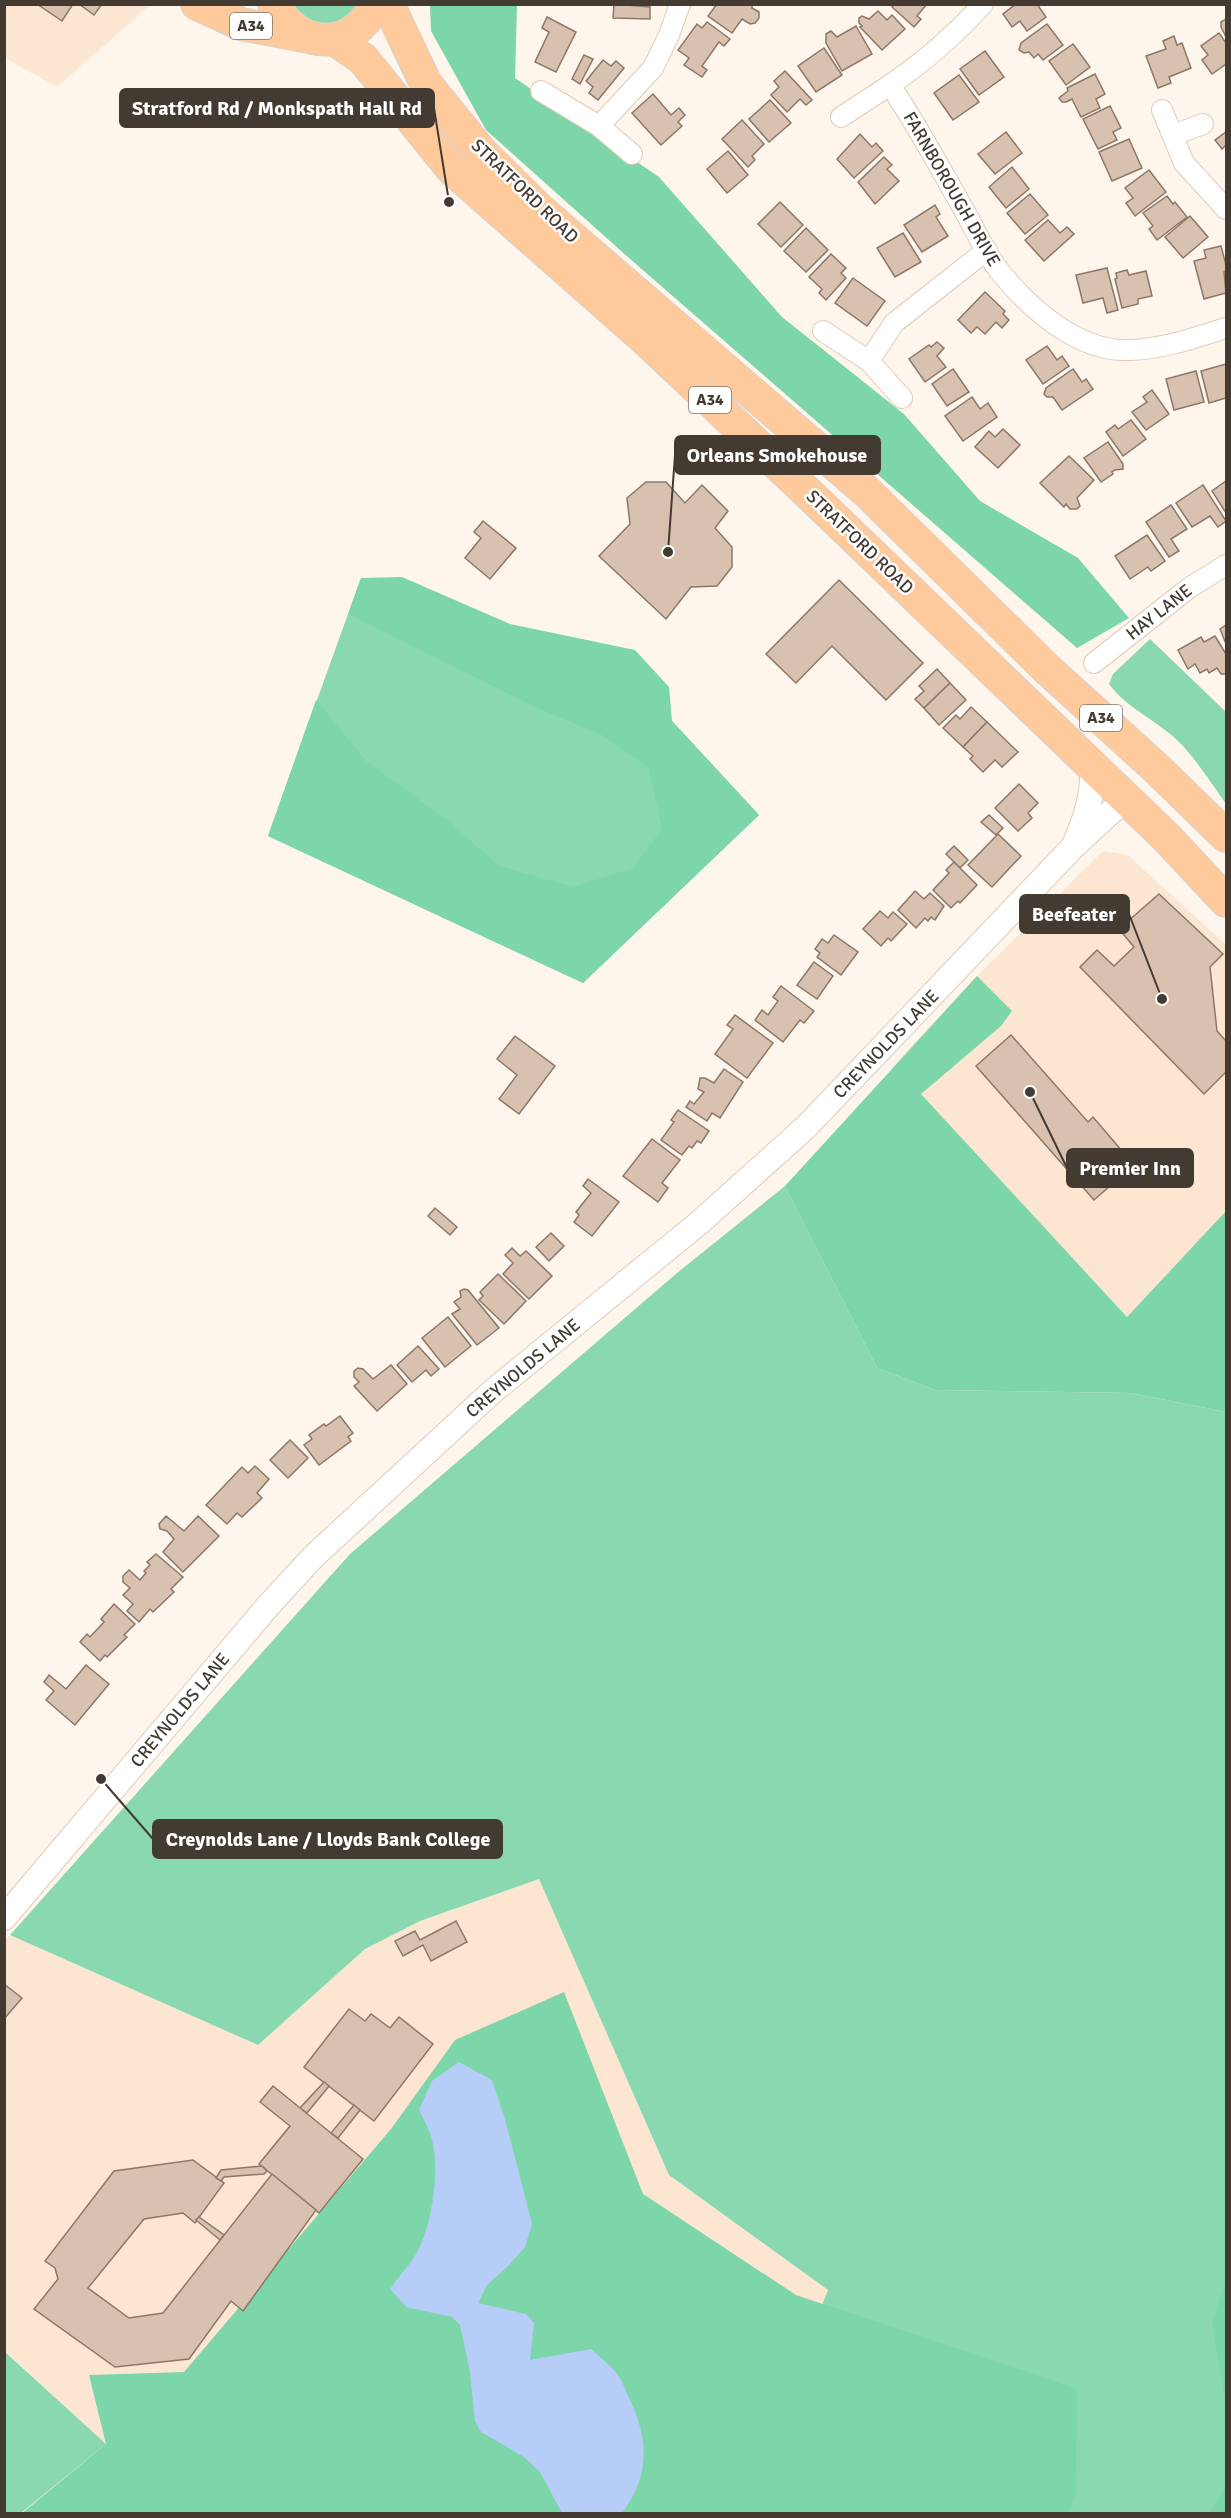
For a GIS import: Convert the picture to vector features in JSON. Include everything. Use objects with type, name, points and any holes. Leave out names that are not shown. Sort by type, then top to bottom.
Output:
[{"type":"highway","name":"STRATFORD ROAD","points":[[197,4],[241,24],[321,38],[363,59],[452,169],[654,347],[884,565],[1092,768],[1140,783],[1227,836]]},
{"type":"highway","name":"A34","points":[[274,4],[280,17],[292,29],[321,38]]},
{"type":"highway","points":[[321,38],[352,33],[366,21],[376,4]]},
{"type":"highway","name":"STRATFORD ROAD","points":[[388,4],[426,84],[482,153],[541,211],[866,491],[1047,669],[1053,693],[1088,724],[1140,783],[1166,837],[1227,901]]},
{"type":"street","points":[[599,126],[653,68],[669,35],[680,4]]},
{"type":"street","points":[[842,117],[912,70],[949,39],[983,4]]},
{"type":"street","name":"FARNBOROUGH DRIVE","points":[[890,85],[918,127],[999,272],[1023,297],[1074,336],[1102,347],[1128,350],[1171,345],[1227,328]]},
{"type":"street","points":[[541,91],[599,126],[632,154]]},
{"type":"street","points":[[1162,110],[1184,163],[1227,209]]},
{"type":"street","points":[[1173,135],[1203,124]]},
{"type":"street","points":[[869,361],[894,323],[987,250]]},
{"type":"street","points":[[823,331],[869,361],[902,398]]},
{"type":"street","name":"HAY LANE","points":[[1094,663],[1189,588],[1227,564]]},
{"type":"street","name":"CREYNOLDS LANE","points":[[1073,848],[1093,790],[1092,768]]},
{"type":"street","name":"CREYNOLDS LANE","points":[[4,1918],[268,1606],[314,1557],[493,1391],[699,1223],[806,1127],[1073,848],[1140,783]]},
{"type":"shaded area","points":[[5,5],[150,5],[57,87],[5,58]]},
{"type":"shaded area","points":[[1103,851],[1128,855],[1226,945],[1226,1211],[1127,1317],[921,1094],[892,1067],[977,976]]},
{"type":"shaded area","points":[[539,1879],[669,2175],[828,2290],[738,2513],[106,2444],[5,2351],[4,1941],[10,1935],[258,2045],[365,1949],[420,1921]]},
{"type":"green space","points":[[290,5],[360,5],[336,23],[322,26],[309,21]]},
{"type":"green space","points":[[430,5],[517,5],[515,78],[659,177],[782,317],[904,414],[980,501],[1078,558],[1129,618],[1077,648],[629,258],[486,130],[431,31]]},
{"type":"green space","points":[[402,577],[510,624],[635,650],[669,687],[672,721],[759,815],[583,983],[268,836],[316,700],[366,761],[448,821],[499,866],[573,887],[633,868],[662,829],[649,768],[602,735],[542,710],[348,614],[361,578]]},
{"type":"green space","points":[[361,578],[672,721],[759,815],[583,983],[268,836]]},
{"type":"green space","points":[[1150,639],[1226,712],[1226,804],[1181,744],[1125,701],[1109,684],[1113,674]]},
{"type":"green space","points":[[977,976],[1012,1011],[1001,1026],[921,1094],[1127,1317],[1226,1211],[1226,1412],[1131,1393],[935,1390],[877,1368],[785,1186]]},
{"type":"green space","points":[[785,1186],[877,1368],[935,1390],[1131,1393],[1226,1412],[1226,2513],[738,2513],[828,2290],[669,2175],[539,1879],[420,1921],[365,1949],[258,2045],[10,1935],[350,1554],[677,1273]]},
{"type":"green space","points":[[564,1992],[643,2194],[796,2295],[1077,2389],[1076,2494],[1067,2513],[21,2514],[106,2444],[89,2375],[184,2372],[391,2129],[455,2040]]},
{"type":"green space","points":[[1226,2278],[1226,2405],[1212,2322]]},
{"type":"green space","points":[[4,2351],[106,2444],[21,2513],[5,2513]]},
{"type":"green space","points":[[1226,2484],[1226,2513],[1210,2513]]},
{"type":"water","points":[[459,2062],[492,2080],[505,2119],[532,2224],[525,2247],[487,2285],[478,2303],[526,2314],[534,2323],[530,2360],[591,2349],[618,2375],[641,2430],[644,2458],[638,2486],[622,2513],[562,2513],[540,2472],[524,2457],[481,2432],[475,2421],[470,2372],[460,2325],[452,2317],[406,2307],[390,2289],[420,2247],[433,2199],[434,2149],[430,2133],[419,2110],[432,2081]]},
{"type":"building","points":[[37,4],[73,4],[62,21]]},
{"type":"building","points":[[79,4],[102,4],[94,15]]},
{"type":"building","points":[[614,4],[650,7],[650,19],[613,18]]},
{"type":"building","points":[[717,4],[752,4],[752,8],[759,12],[759,18],[755,23],[750,24],[742,19],[732,33],[708,16]]},
{"type":"building","points":[[894,4],[927,4],[917,16],[921,19],[914,27],[892,7]]},
{"type":"building","points":[[1016,4],[1037,4],[1046,17],[1027,31],[1020,21],[1012,27],[1003,14]]},
{"type":"building","points":[[878,11],[887,20],[892,15],[905,29],[882,50],[860,27],[862,26],[859,23],[859,18],[862,16],[869,19]]},
{"type":"building","points":[[547,17],[576,32],[556,72],[535,62],[549,32],[542,28]]},
{"type":"building","points":[[1226,19],[1226,37],[1221,22]]},
{"type":"building","points":[[707,22],[730,39],[724,46],[719,42],[702,66],[707,70],[702,77],[684,65],[689,58],[678,50],[697,24],[702,28]]},
{"type":"building","points":[[1047,24],[1063,45],[1043,60],[1038,54],[1034,58],[1029,52],[1024,53],[1019,50],[1021,43]]},
{"type":"building","points":[[856,26],[872,54],[842,71],[826,43],[826,34],[831,31],[837,37]]},
{"type":"building","points":[[1219,33],[1226,43],[1226,64],[1212,74],[1202,60],[1208,55],[1201,46]]},
{"type":"building","points":[[1174,36],[1177,45],[1182,43],[1191,68],[1169,77],[1171,83],[1158,88],[1146,56],[1166,49],[1163,41]]},
{"type":"building","points":[[1073,44],[1090,67],[1066,85],[1049,61]]},
{"type":"building","points":[[824,48],[842,75],[816,92],[798,66]]},
{"type":"building","points":[[985,51],[1004,77],[979,95],[960,69]]},
{"type":"building","points":[[584,55],[593,59],[580,84],[572,79]]},
{"type":"building","points":[[603,60],[611,66],[616,61],[624,68],[598,100],[589,93],[593,87],[586,81]]},
{"type":"building","points":[[785,71],[812,100],[806,105],[800,99],[787,112],[771,95],[779,87],[774,81]]},
{"type":"building","points":[[1095,74],[1105,94],[1096,99],[1100,108],[1081,117],[1072,99],[1062,102],[1059,98],[1068,91],[1067,88]]},
{"type":"building","points":[[959,75],[979,102],[953,120],[934,93]]},
{"type":"building","points":[[653,94],[671,115],[679,108],[685,115],[678,122],[682,126],[661,145],[632,113]]},
{"type":"building","points":[[770,100],[791,123],[769,142],[749,119]]},
{"type":"building","points":[[1110,106],[1121,128],[1113,132],[1117,140],[1098,149],[1083,119]]},
{"type":"building","points":[[742,120],[764,144],[752,156],[755,160],[748,167],[722,139]]},
{"type":"building","points":[[1006,132],[1022,153],[995,174],[978,154]]},
{"type":"building","points":[[1226,132],[1226,148],[1225,146],[1222,149],[1215,140]]},
{"type":"building","points":[[860,134],[872,147],[876,143],[883,151],[854,178],[837,159]]},
{"type":"building","points":[[1129,139],[1142,168],[1112,181],[1099,152]]},
{"type":"building","points":[[728,151],[748,175],[727,193],[707,169]]},
{"type":"building","points":[[884,157],[892,165],[887,169],[899,181],[875,204],[858,182]]},
{"type":"building","points":[[1012,167],[1029,189],[1006,208],[989,187]]},
{"type":"building","points":[[1149,170],[1166,192],[1135,216],[1126,203],[1133,198],[1125,188]]},
{"type":"building","points":[[1030,194],[1048,215],[1025,234],[1007,213]]},
{"type":"building","points":[[1167,196],[1187,217],[1157,240],[1149,229],[1153,226],[1143,213]]},
{"type":"building","points":[[780,202],[803,225],[781,247],[758,224]]},
{"type":"building","points":[[935,205],[940,214],[936,217],[948,236],[922,252],[904,225]]},
{"type":"building","points":[[1190,216],[1208,237],[1183,258],[1165,237]]},
{"type":"building","points":[[1048,220],[1060,233],[1067,227],[1074,234],[1044,261],[1025,240]]},
{"type":"building","points":[[806,228],[828,250],[806,272],[784,251]]},
{"type":"building","points":[[903,233],[921,262],[895,277],[877,248]]},
{"type":"building","points":[[1221,246],[1226,265],[1224,272],[1226,293],[1204,299],[1194,261],[1206,258],[1204,250]]},
{"type":"building","points":[[831,254],[846,268],[841,273],[846,278],[826,300],[819,293],[822,289],[809,277]]},
{"type":"building","points":[[1107,268],[1118,310],[1107,313],[1103,298],[1083,303],[1076,275]]},
{"type":"building","points":[[1127,270],[1129,275],[1146,271],[1152,296],[1138,299],[1138,304],[1122,308],[1115,279],[1117,278],[1116,273]]},
{"type":"building","points":[[853,278],[885,301],[867,326],[835,303]]},
{"type":"building","points":[[985,292],[1005,311],[1003,314],[1009,320],[1002,328],[996,322],[985,334],[977,327],[971,333],[958,320]]},
{"type":"building","points":[[937,342],[944,348],[937,356],[946,367],[925,382],[909,359]]},
{"type":"building","points":[[1047,346],[1057,360],[1062,356],[1069,366],[1043,384],[1026,360]]},
{"type":"building","points":[[1226,364],[1226,398],[1209,403],[1201,371]]},
{"type":"building","points":[[953,369],[969,392],[947,406],[932,384]]},
{"type":"building","points":[[1073,369],[1082,382],[1086,379],[1093,389],[1062,410],[1053,397],[1047,397],[1044,394],[1046,388]]},
{"type":"building","points":[[1196,371],[1204,402],[1174,410],[1166,379]]},
{"type":"building","points":[[1152,390],[1169,414],[1146,430],[1132,412],[1147,402],[1143,397]]},
{"type":"building","points":[[972,397],[980,409],[988,403],[997,417],[963,441],[945,416]]},
{"type":"building","points":[[1131,420],[1146,439],[1123,456],[1106,432],[1115,425],[1118,429]]},
{"type":"building","points":[[1003,429],[1020,445],[998,468],[975,447],[989,431],[995,437]]},
{"type":"building","points":[[1108,442],[1123,464],[1123,469],[1115,470],[1101,482],[1084,458]]},
{"type":"building","points":[[1069,456],[1094,480],[1077,498],[1080,506],[1077,509],[1070,509],[1066,504],[1064,507],[1040,483]]},
{"type":"building","points":[[1226,481],[1226,513],[1212,491]]},
{"type":"building","points":[[646,482],[666,482],[685,503],[702,485],[728,511],[715,528],[732,547],[732,567],[717,586],[691,587],[666,619],[599,556],[630,524],[627,498]]},
{"type":"building","points":[[1203,485],[1226,521],[1218,527],[1210,516],[1192,527],[1176,503]]},
{"type":"building","points":[[1171,505],[1187,529],[1171,539],[1179,551],[1169,557],[1146,522]]},
{"type":"building","points":[[483,521],[516,548],[490,579],[465,558],[481,538],[474,532]]},
{"type":"building","points":[[1147,535],[1165,561],[1151,571],[1148,567],[1130,579],[1115,556]]},
{"type":"building","points":[[839,580],[923,663],[886,700],[832,646],[796,683],[766,654]]},
{"type":"building","points":[[1226,625],[1226,644],[1220,629]]},
{"type":"building","points":[[1215,636],[1226,654],[1226,674],[1221,674],[1217,668],[1209,673],[1207,669],[1200,673],[1195,664],[1188,669],[1178,650],[1201,637],[1204,642]]},
{"type":"building","points":[[937,669],[950,683],[924,708],[915,699],[924,691],[919,686]]},
{"type":"building","points":[[950,683],[966,700],[939,725],[924,708]]},
{"type":"building","points":[[971,707],[987,722],[963,747],[943,728],[956,715],[960,719]]},
{"type":"building","points":[[987,722],[1018,752],[1002,767],[995,760],[983,772],[970,759],[973,756],[963,747]]},
{"type":"building","points":[[1019,784],[1038,803],[1028,813],[1032,818],[1018,831],[995,808]]},
{"type":"building","points":[[989,815],[1003,828],[996,835],[981,822]]},
{"type":"building","points":[[998,834],[1021,856],[992,887],[968,865]]},
{"type":"building","points":[[954,846],[968,860],[960,868],[946,854]]},
{"type":"building","points":[[954,862],[977,885],[960,903],[958,901],[951,908],[933,890],[949,873],[946,870]]},
{"type":"building","points":[[915,891],[924,899],[930,893],[944,906],[935,920],[931,917],[928,921],[925,918],[916,928],[898,910]]},
{"type":"building","points":[[1159,894],[1223,954],[1210,967],[1217,1031],[1226,1041],[1226,1072],[1204,1094],[1080,967],[1097,950],[1114,966],[1134,947],[1119,929]]},
{"type":"building","points":[[880,911],[888,918],[893,912],[907,924],[891,941],[888,938],[881,946],[863,929]]},
{"type":"building","points":[[834,935],[858,952],[841,975],[817,957],[820,953],[815,949],[822,939],[828,943]]},
{"type":"building","points":[[814,962],[833,976],[817,999],[797,985]]},
{"type":"building","points":[[781,986],[814,1011],[804,1023],[800,1020],[783,1042],[755,1020],[762,1010],[768,1015],[778,1001],[773,997]]},
{"type":"building","points":[[735,1015],[773,1043],[747,1078],[715,1054],[733,1029],[727,1025]]},
{"type":"building","points":[[1011,1035],[1088,1122],[1093,1117],[1134,1165],[1094,1200],[976,1066]]},
{"type":"building","points":[[515,1036],[555,1066],[519,1114],[499,1099],[517,1075],[497,1059]]},
{"type":"building","points":[[724,1069],[743,1082],[720,1118],[712,1113],[707,1121],[686,1107],[690,1101],[694,1104],[704,1092],[698,1089],[700,1078],[714,1083]]},
{"type":"building","points":[[678,1110],[709,1131],[701,1143],[697,1141],[692,1148],[689,1146],[682,1155],[661,1140],[674,1122],[671,1120]]},
{"type":"building","points":[[652,1139],[680,1160],[662,1183],[668,1188],[658,1202],[623,1176]]},
{"type":"building","points":[[588,1179],[619,1202],[592,1236],[574,1222],[579,1215],[576,1212],[591,1193],[583,1186]]},
{"type":"building","points":[[435,1208],[457,1227],[450,1235],[428,1216]]},
{"type":"building","points":[[551,1233],[564,1246],[549,1261],[536,1247]]},
{"type":"building","points":[[512,1248],[520,1256],[526,1251],[552,1276],[529,1299],[503,1274],[513,1263],[505,1255]]},
{"type":"building","points":[[498,1274],[526,1301],[504,1324],[479,1300],[483,1296],[480,1292]]},
{"type":"building","points":[[468,1290],[499,1328],[477,1345],[452,1314],[460,1309],[454,1302],[461,1297],[460,1291]]},
{"type":"building","points":[[448,1317],[471,1346],[445,1367],[422,1338]]},
{"type":"building","points":[[418,1346],[439,1369],[431,1376],[426,1370],[412,1382],[397,1365]]},
{"type":"building","points":[[391,1365],[407,1384],[377,1411],[354,1386],[359,1382],[354,1377],[354,1371],[358,1368],[363,1369],[373,1379]]},
{"type":"building","points":[[340,1416],[353,1433],[348,1437],[351,1441],[319,1465],[304,1445],[312,1439],[309,1435]]},
{"type":"building","points":[[290,1440],[308,1458],[288,1478],[270,1460]]},
{"type":"building","points":[[255,1466],[269,1479],[257,1493],[262,1498],[242,1517],[237,1513],[227,1524],[206,1505],[242,1467],[248,1473]]},
{"type":"building","points":[[166,1516],[184,1531],[198,1516],[219,1536],[183,1572],[163,1552],[174,1539],[167,1531],[160,1529],[159,1524]]},
{"type":"building","points":[[156,1554],[183,1577],[171,1589],[174,1592],[153,1612],[150,1609],[139,1622],[127,1611],[133,1604],[123,1595],[130,1588],[123,1582],[123,1576],[129,1570],[140,1580],[150,1565],[147,1562]]},
{"type":"building","points":[[114,1604],[135,1624],[124,1635],[127,1637],[100,1661],[80,1642],[87,1634],[90,1637],[104,1622],[101,1619]]},
{"type":"building","points":[[86,1665],[109,1684],[75,1725],[46,1700],[54,1691],[44,1682],[49,1675],[66,1689]]},
{"type":"building","points":[[456,1921],[467,1942],[431,1961],[423,1945],[403,1956],[395,1941],[415,1931],[420,1940]]},
{"type":"building","points":[[4,1984],[22,1998],[4,2019]]},
{"type":"building","points":[[349,2009],[365,2021],[371,2014],[390,2028],[399,2017],[433,2044],[374,2121],[304,2067]]},
{"type":"building","points":[[324,2082],[329,2086],[307,2113],[300,2108]]},
{"type":"building","points":[[273,2086],[363,2159],[319,2213],[259,2164],[290,2126],[260,2102]]},
{"type":"building","points":[[354,2105],[360,2110],[338,2138],[331,2133]]},
{"type":"building","points":[[193,2160],[224,2183],[195,2223],[183,2213],[144,2219],[88,2288],[129,2318],[163,2313],[272,2174],[316,2210],[243,2311],[231,2301],[189,2359],[115,2367],[34,2309],[58,2279],[55,2268],[45,2261],[114,2171]]},
{"type":"building","points":[[262,2166],[267,2171],[264,2174],[224,2177],[221,2181],[216,2178],[221,2170]]},
{"type":"building","points":[[199,2217],[224,2235],[220,2240],[196,2220]]},
{"type":"place","name":"Stratford Rd / Monkspath Hall Rd","points":[[449,202]]},
{"type":"place","name":"Orleans Smokehouse","points":[[668,552]]},
{"type":"place","name":"Beefeater","points":[[1162,999]]},
{"type":"place","name":"Premier Inn","points":[[1030,1092]]},
{"type":"place","name":"Creynolds Lane / Lloyds Bank College","points":[[101,1779]]}]
